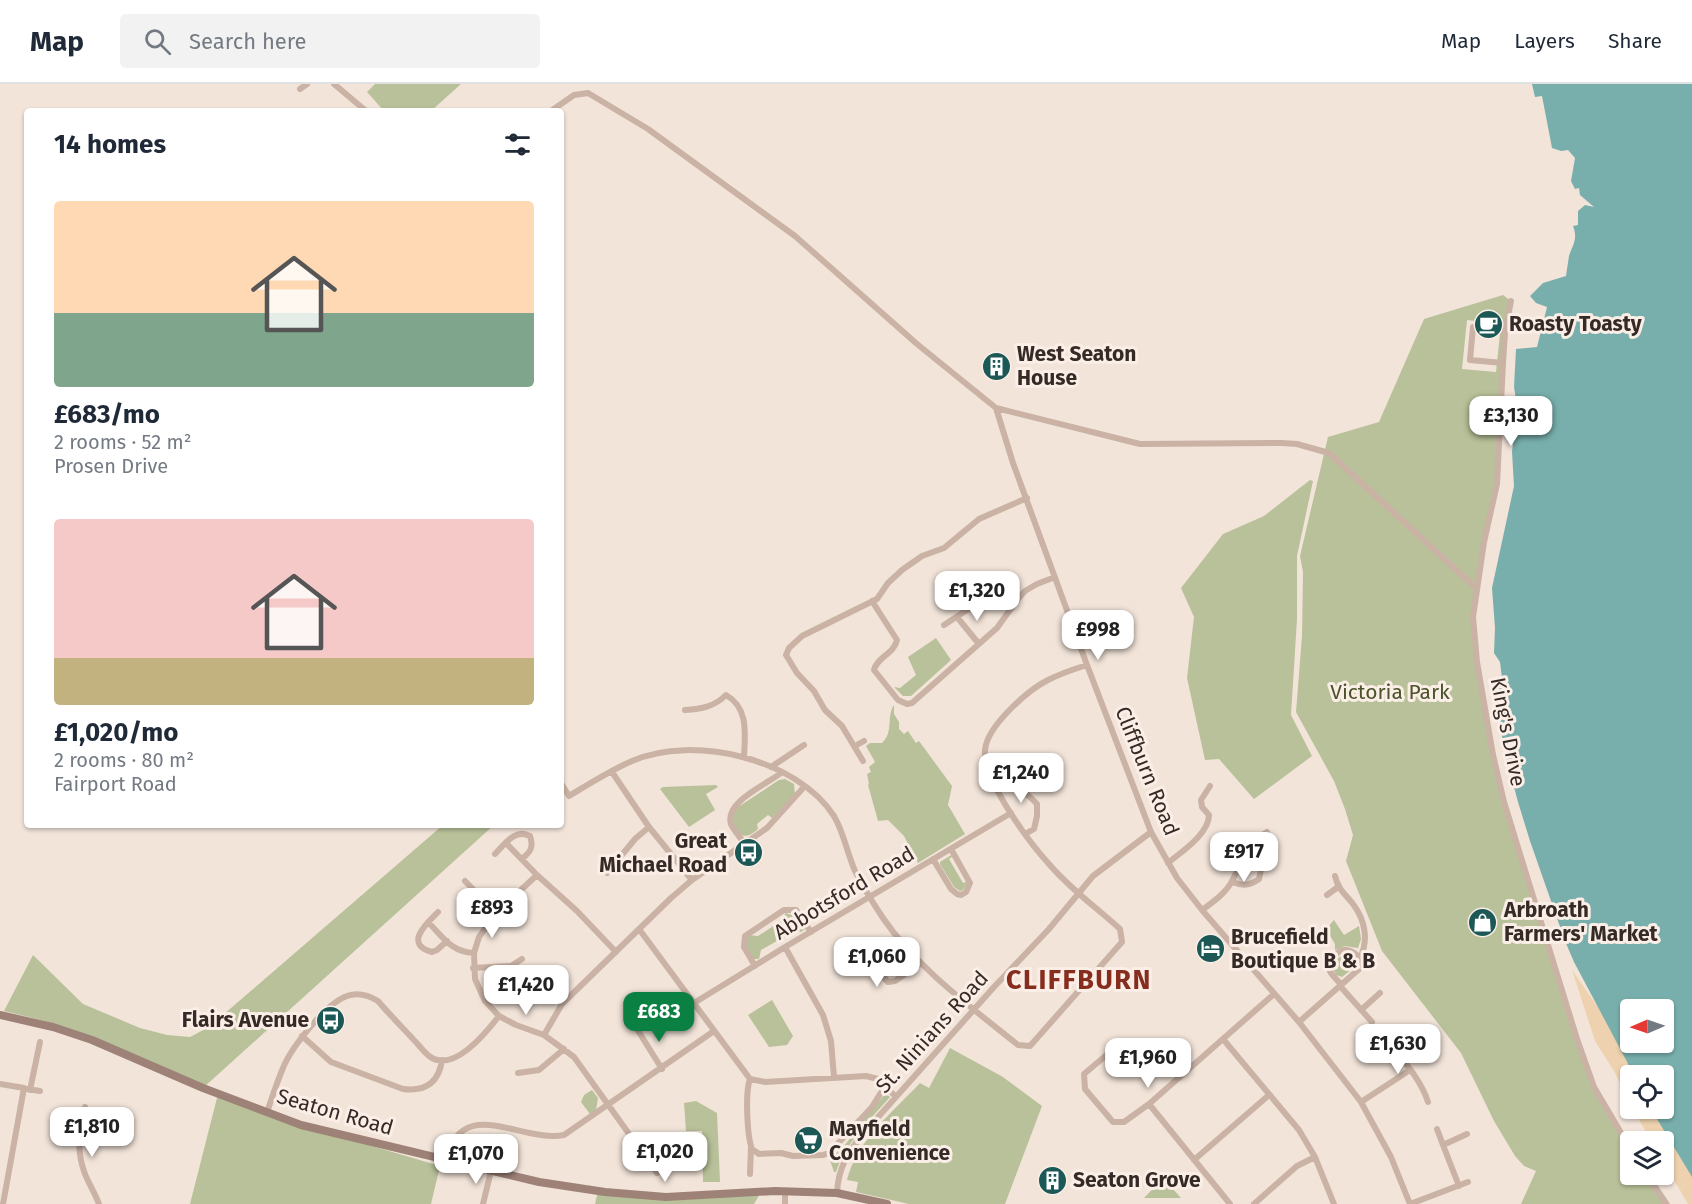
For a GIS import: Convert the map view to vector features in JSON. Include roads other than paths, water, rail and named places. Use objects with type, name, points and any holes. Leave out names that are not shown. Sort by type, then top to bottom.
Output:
[{"type":"street","points":[[300,89],[307,84]]},
{"type":"street","points":[[334,84],[362,108]]},
{"type":"street","points":[[555,108],[574,95],[588,93],[648,129],[795,236],[917,344],[996,408],[1140,444],[1282,443],[1297,444],[1329,453],[1477,589]]},
{"type":"street","name":"King's Drive","points":[[1511,301],[1505,332],[1497,484],[1484,542],[1473,617],[1477,662],[1493,755],[1504,802],[1582,1056],[1594,1087],[1620,1131]]},
{"type":"street","points":[[1503,363],[1470,360],[1473,327],[1505,332]]},
{"type":"street","name":"Cliffburn Road","points":[[996,408],[1087,665],[1151,832],[1168,863],[1202,910],[1299,1022],[1361,1102],[1391,1157],[1410,1204]]},
{"type":"street","points":[[863,762],[842,726],[825,710],[814,692],[797,673],[786,655],[789,648],[802,636],[877,599],[888,583],[902,570],[922,556],[944,548],[979,519],[1027,498]]},
{"type":"street","points":[[872,601],[897,640],[896,646],[877,662],[874,670],[902,703],[912,703],[997,628],[1026,591],[1055,577]]},
{"type":"street","points":[[944,625],[973,606]]},
{"type":"street","points":[[957,617],[980,644]]},
{"type":"street","points":[[564,788],[569,796],[633,760],[681,751],[722,753],[744,757],[781,773],[815,795],[833,815],[855,872],[883,919],[921,963],[1018,1045],[1030,1046],[1122,942],[1120,929],[1049,865],[1025,834],[988,775],[985,749],[988,738],[999,720],[1041,684],[1087,665]]},
{"type":"street","points":[[685,710],[701,709],[718,703],[726,695],[737,702],[742,711],[744,757]]},
{"type":"street","points":[[855,746],[864,741]]},
{"type":"street","points":[[771,768],[804,746]]},
{"type":"street","points":[[612,772],[649,827],[692,880]]},
{"type":"street","points":[[745,844],[731,824],[730,814],[737,802],[781,773]]},
{"type":"street","points":[[1168,863],[1188,848],[1209,822],[1209,815],[1202,807],[1201,800],[1210,786]]},
{"type":"street","points":[[544,1035],[562,1004],[639,929],[692,880],[767,828],[804,787]]},
{"type":"street","points":[[997,789],[1011,787],[1025,792],[1037,804],[1034,828],[1025,834]]},
{"type":"street","name":"Abbotsford Road","points":[[694,1003],[1011,813]]},
{"type":"street","points":[[608,873],[635,839],[649,827]]},
{"type":"street","name":"St. Ninians Road","points":[[837,1193],[837,1182],[848,1152],[1049,929],[1093,876],[1151,832]]},
{"type":"street","points":[[1202,910],[1216,900],[1232,882],[1243,854],[1253,841],[1268,832]]},
{"type":"street","points":[[495,854],[513,836],[519,834],[530,836],[533,844],[531,851],[522,859]]},
{"type":"street","points":[[506,843],[616,952]]},
{"type":"street","points":[[933,859],[953,892],[961,895],[966,892],[970,884],[951,849]]},
{"type":"street","points":[[1232,882],[1242,886],[1259,879],[1262,866],[1255,857],[1243,854]]},
{"type":"street","points":[[537,874],[496,913],[479,937],[474,953],[475,979],[485,1001],[499,1016],[544,1035],[574,1057],[657,1173]]},
{"type":"street","points":[[1299,1022],[1364,962],[1366,936],[1362,920],[1353,904],[1338,887],[1335,876]]},
{"type":"street","points":[[465,881],[496,913]]},
{"type":"street","points":[[1327,895],[1338,887]]},
{"type":"street","points":[[755,966],[744,947],[745,936],[784,910],[796,910],[811,932]]},
{"type":"street","points":[[438,912],[418,934],[419,941],[423,948],[432,952],[447,940]]},
{"type":"street","points":[[428,921],[461,952],[474,953]]},
{"type":"street","points":[[639,929],[750,1079],[765,1082],[866,1076],[878,1079],[896,1097]]},
{"type":"street","points":[[904,944],[886,967],[883,973],[884,979],[888,982],[895,981],[921,963]]},
{"type":"street","points":[[785,947],[824,1015],[831,1041],[834,1077]]},
{"type":"street","points":[[1364,962],[1353,952],[1343,950],[1331,960],[1329,969],[1372,1022]]},
{"type":"street","points":[[473,968],[511,966],[522,959]]},
{"type":"street","points":[[1361,1010],[1380,993]]},
{"type":"street","points":[[1116,1047],[1083,1074],[1085,1089],[1113,1122],[1124,1122],[1149,1104],[1274,994]]},
{"type":"street","points":[[267,1112],[283,1068],[302,1036],[340,1000],[351,995],[364,995],[378,1001],[430,1057],[442,1060],[454,1058],[467,1051],[485,1034],[499,1016]]},
{"type":"street","name":"Seaton Road","points":[[0,1017],[53,1027],[92,1040],[203,1088],[301,1125],[539,1182],[605,1192],[666,1197],[785,1191],[837,1193],[887,1204]]},
{"type":"street","points":[[637,1029],[662,1069]]},
{"type":"street","points":[[446,1161],[454,1137],[469,1126],[488,1124],[537,1136],[555,1137],[574,1130],[714,1031]]},
{"type":"street","points":[[302,1036],[331,1062],[403,1089],[423,1088],[437,1079],[442,1060]]},
{"type":"street","points":[[1386,1038],[1410,1070],[1428,1102]]},
{"type":"street","points":[[1223,1039],[1299,1130],[1315,1157],[1334,1204]]},
{"type":"street","points":[[3,1204],[27,1089],[40,1042]]},
{"type":"street","points":[[518,1073],[539,1070],[564,1049]]},
{"type":"street","points":[[1361,1102],[1410,1070]]},
{"type":"street","points":[[750,1079],[748,1095],[750,1174]]},
{"type":"street","points":[[0,1084],[40,1091]]},
{"type":"street","points":[[751,1146],[759,1154],[781,1153],[793,1156],[829,1153],[872,1107],[885,1086]]},
{"type":"street","points":[[1194,1160],[1269,1095]]},
{"type":"street","points":[[1149,1104],[1230,1204]]},
{"type":"street","points":[[85,1107],[79,1135],[79,1150],[85,1173],[99,1204]]},
{"type":"street","points":[[1437,1129],[1459,1185]]},
{"type":"street","points":[[1443,1145],[1467,1134]]},
{"type":"street","points":[[1254,1204],[1297,1166],[1315,1157]]},
{"type":"street","points":[[483,1204],[491,1171]]},
{"type":"street","points":[[1410,1204],[1468,1182]]},
{"type":"street","points":[[1653,1185],[1666,1204]]},
{"type":"street","points":[[785,1191],[785,1204]]},
{"type":"water","points":[[1532,84],[1692,84],[1692,1177],[1674,1147],[1674,1131],[1664,1131],[1657,1119],[1674,1119],[1674,1065],[1629,1065],[1622,1053],[1674,1053],[1674,999],[1620,999],[1620,1049],[1574,962],[1530,841],[1504,749],[1495,690],[1498,688],[1498,681],[1502,678],[1500,662],[1494,653],[1492,588],[1514,486],[1512,452],[1517,406],[1514,387],[1516,349],[1537,347],[1547,307],[1536,303],[1530,296],[1543,283],[1566,276],[1575,238],[1573,226],[1578,225],[1578,211],[1585,205],[1594,207],[1580,195],[1579,188],[1575,189],[1571,181],[1575,158],[1568,150],[1561,151],[1552,148],[1542,96],[1535,97]]},
{"type":"place","name":"Roasty Toasty","points":[[1488,324]]},
{"type":"place","name":"West Seaton House","points":[[996,366]]},
{"type":"place","name":"Great Michael Road","points":[[748,853]]},
{"type":"place","name":"Arbroath Farmers' Market","points":[[1483,922]]},
{"type":"place","name":"Brucefield Boutique B & B","points":[[1210,949]]},
{"type":"place","name":"Flairs Avenue","points":[[330,1020]]},
{"type":"place","name":"Mayfield Convenience","points":[[808,1141]]},
{"type":"place","name":"Seaton Grove","points":[[1052,1180]]},
{"type":"district","name":"CLIFFBURN","points":[[1079,980]]},
{"type":"park label","name":"Victoria Park","points":[[1390,692]]}]
